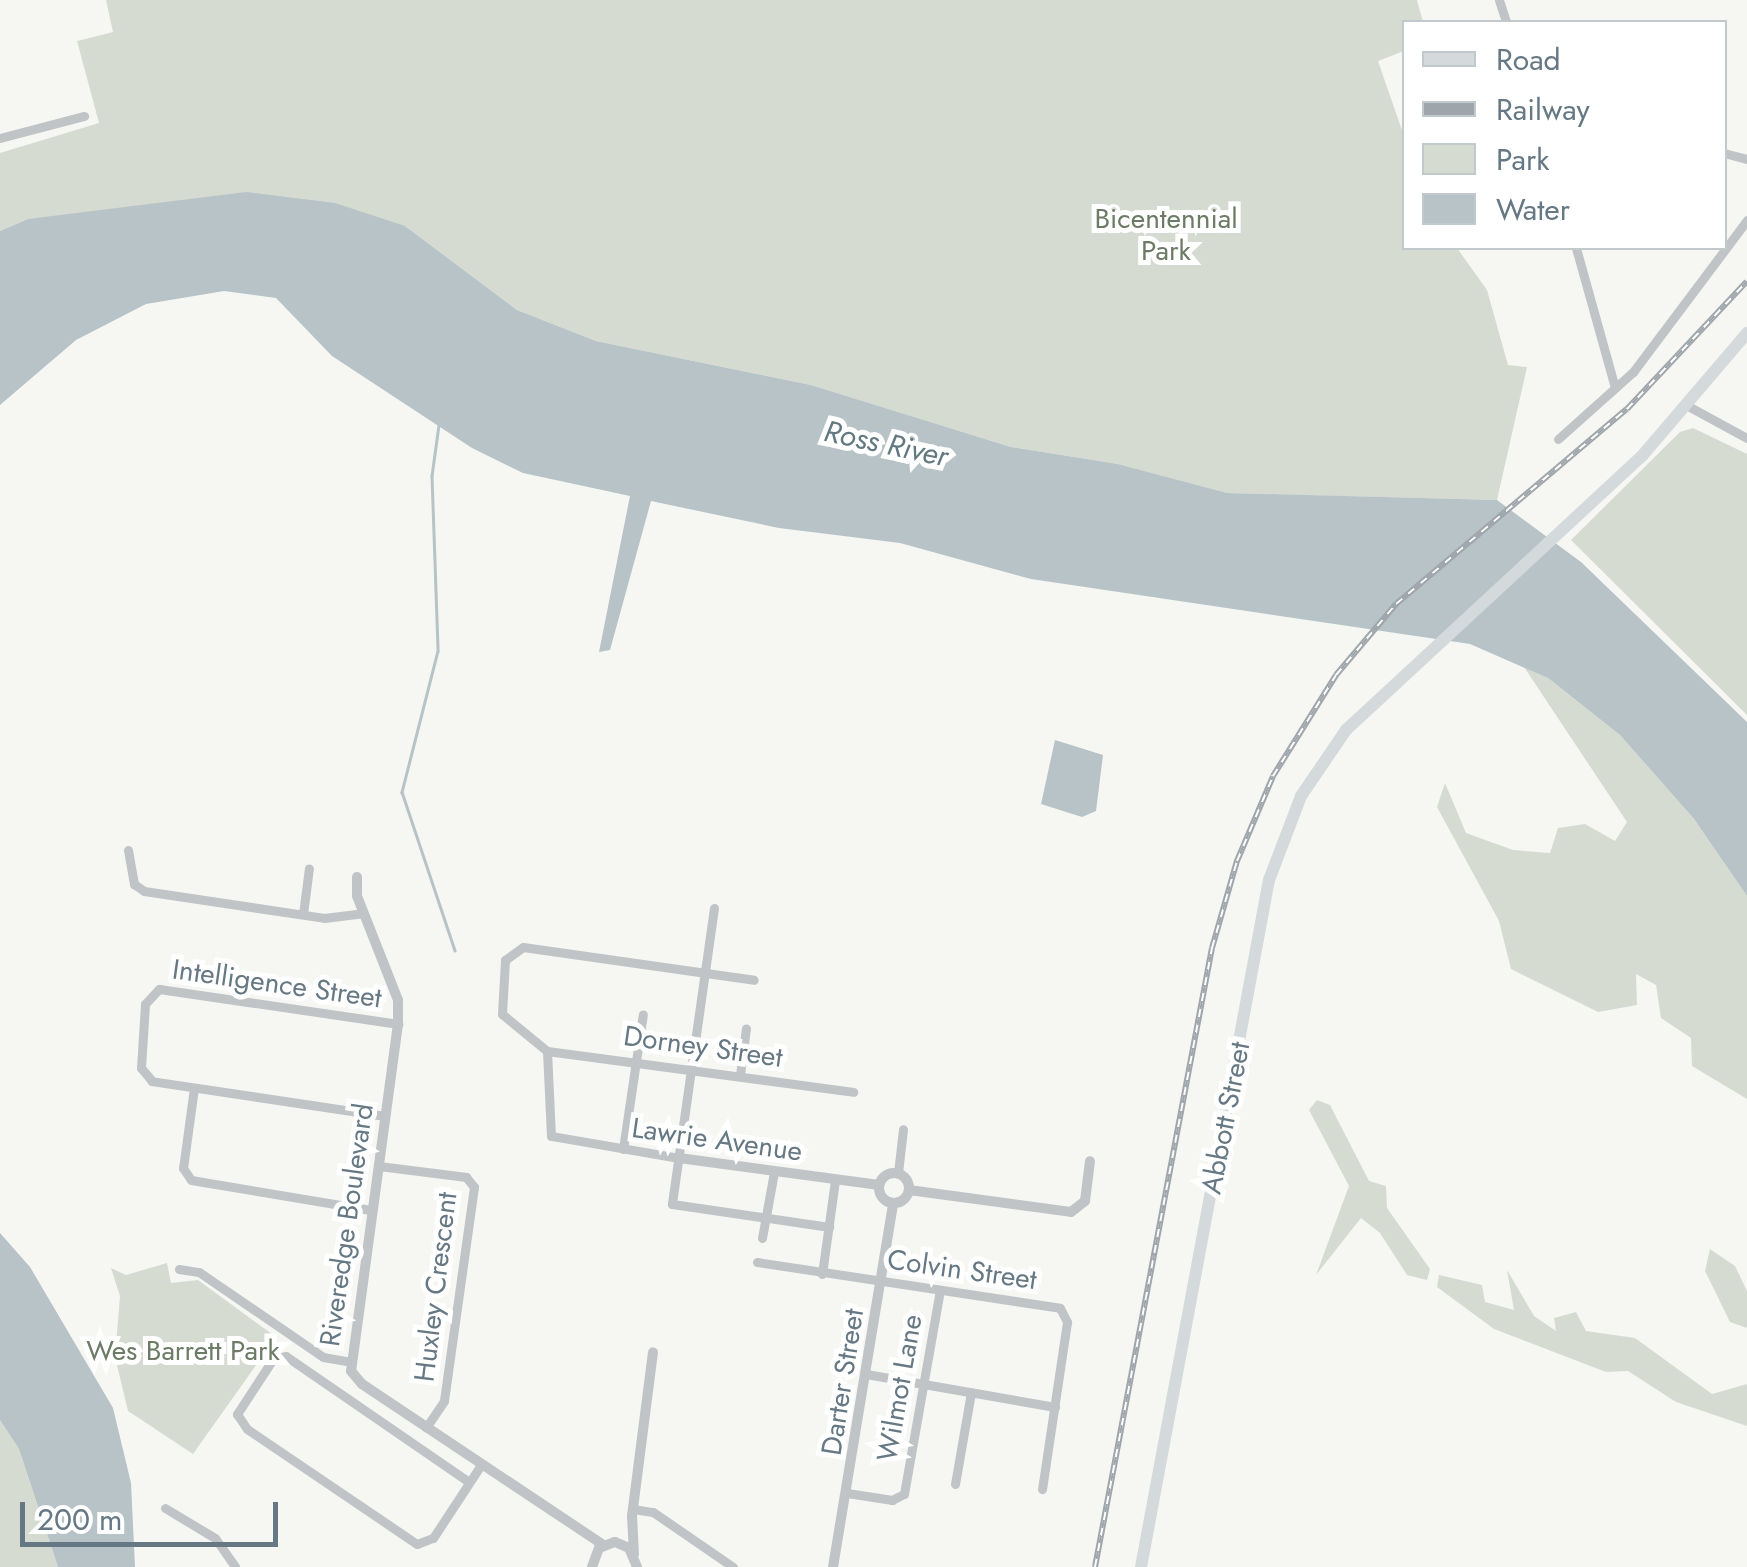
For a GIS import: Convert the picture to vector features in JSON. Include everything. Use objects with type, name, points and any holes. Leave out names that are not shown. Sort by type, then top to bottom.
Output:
[{"type":"main road","name":"Abbott Street","points":[[1141,1567],[1269,880],[1312,779],[1378,699],[1567,527],[1688,406],[1747,332]]},
{"type":"street","points":[[0,138],[84,116]]},
{"type":"street","points":[[1727,246],[1747,220]]},
{"type":"street","points":[[1577,250],[1616,388]]},
{"type":"street","points":[[1558,440],[1616,388],[1724,250]]},
{"type":"street","points":[[1688,406],[1747,438]]},
{"type":"street","points":[[128,850],[134,884],[144,890],[334,919],[363,913]]},
{"type":"street","points":[[303,914],[309,868]]},
{"type":"street","name":"Riveredge Boulevard","points":[[357,877],[363,913],[398,1000],[398,1024],[350,1362],[362,1384],[576,1530],[638,1562]]},
{"type":"street","points":[[714,908],[672,1204],[829,1227]]},
{"type":"street","points":[[547,1051],[500,1008],[512,950],[754,980]]},
{"type":"street","name":"Intelligence Street","points":[[194,1088],[152,1081],[142,1073],[150,993],[398,1024]]},
{"type":"street","points":[[623,1149],[643,1014]]},
{"type":"street","points":[[740,1076],[746,1028]]},
{"type":"street","name":"Dorney Street","points":[[547,1051],[853,1092]]},
{"type":"street","name":"Lawrie Avenue","points":[[547,1051],[551,1136],[879,1186]]},
{"type":"street","points":[[371,1210],[192,1180],[184,1168],[194,1088],[385,1116]]},
{"type":"street","points":[[903,1128],[898,1173],[909,1190]]},
{"type":"street","points":[[898,1173],[879,1186],[893,1203],[909,1190],[1071,1212],[1085,1201],[1090,1161]]},
{"type":"street","name":"Huxley Crescent","points":[[379,1166],[466,1177],[474,1187],[444,1401],[426,1428]]},
{"type":"street","points":[[762,1238],[774,1172]]},
{"type":"street","points":[[822,1274],[836,1180]]},
{"type":"street","name":"Darter Street","points":[[833,1567],[893,1203]]},
{"type":"street","name":"Colvin Street","points":[[757,1262],[1064,1312],[1055,1407]]},
{"type":"street","points":[[179,1269],[199,1272],[323,1357],[350,1362]]},
{"type":"street","name":"Wilmot Lane","points":[[848,1493],[892,1500],[904,1494],[940,1290]]},
{"type":"street","points":[[638,1562],[633,1512],[653,1352]]},
{"type":"street","points":[[469,1482],[279,1355],[238,1409],[238,1421],[411,1541],[429,1542],[481,1465]]},
{"type":"street","points":[[866,1374],[1055,1407],[1042,1489]]},
{"type":"street","points":[[955,1484],[971,1392]]},
{"type":"street","points":[[165,1508],[215,1538],[235,1567]]},
{"type":"street","points":[[592,1562],[633,1512]]},
{"type":"street","points":[[633,1512],[653,1512],[733,1567]]},
{"type":"street","name":"Riveredge Boulevard","points":[[576,1530],[592,1562]]},
{"type":"green space","name":"Bicentennial Park","points":[[106,0],[1417,0],[1422,20],[1402,20],[1402,52],[1378,61],[1402,130],[1402,250],[1458,250],[1487,290],[1508,365],[1527,367],[1497,500],[1226,493],[1118,464],[1011,447],[811,385],[596,341],[517,310],[405,226],[85,215],[28,219],[0,231],[0,153],[99,123],[77,41],[113,32]]},
{"type":"green space","points":[[1693,428],[1747,454],[1747,715],[1571,540],[1680,432]]},
{"type":"green space","points":[[1524,667],[1548,678],[1620,735],[1694,819],[1747,896],[1747,1099],[1692,1066],[1691,1038],[1661,1018],[1656,985],[1636,974],[1637,1005],[1598,1012],[1511,969],[1499,921],[1437,807],[1445,783],[1466,833],[1513,850],[1550,853],[1558,828],[1585,824],[1615,841],[1627,822]]},
{"type":"green space","points":[[1317,1100],[1330,1105],[1369,1181],[1386,1186],[1387,1208],[1430,1269],[1427,1280],[1407,1275],[1380,1233],[1361,1218],[1316,1275],[1349,1186],[1309,1110]]},
{"type":"green space","points":[[1710,1249],[1735,1266],[1747,1291],[1747,1328],[1730,1322],[1705,1271]]},
{"type":"green space","name":"Wes Barrett Park","points":[[167,1263],[171,1283],[198,1280],[276,1337],[193,1454],[128,1411],[115,1357],[120,1296],[111,1268],[126,1275]]},
{"type":"green space","points":[[1507,1270],[1534,1316],[1556,1331],[1554,1318],[1576,1312],[1586,1331],[1635,1338],[1712,1394],[1747,1384],[1747,1426],[1676,1402],[1628,1371],[1606,1372],[1494,1329],[1437,1287],[1439,1275],[1482,1285],[1485,1302],[1514,1310]]},
{"type":"green space","points":[[0,1420],[19,1449],[58,1567],[0,1567]]},
{"type":"water","name":"Ross River","points":[[246,192],[335,203],[405,226],[517,310],[596,341],[811,385],[1011,447],[1118,464],[1227,493],[1497,500],[1581,562],[1747,722],[1747,896],[1694,819],[1620,735],[1548,678],[1470,644],[1031,579],[900,543],[779,528],[651,501],[610,650],[599,652],[630,496],[523,473],[472,448],[332,356],[276,298],[224,291],[146,304],[76,340],[0,405],[0,231],[28,219]]},
{"type":"water","points":[[1055,740],[1103,755],[1096,811],[1082,817],[1041,804]]},
{"type":"water","points":[[0,1233],[30,1267],[113,1408],[131,1483],[135,1567],[58,1567],[19,1449],[0,1420]]},
{"type":"waterway","points":[[439,425],[432,476],[438,651],[402,792],[455,950]]},
{"type":"railway","points":[[1095,1567],[1212,948],[1237,861],[1273,776],[1336,675],[1396,604],[1627,409],[1747,281]]}]
